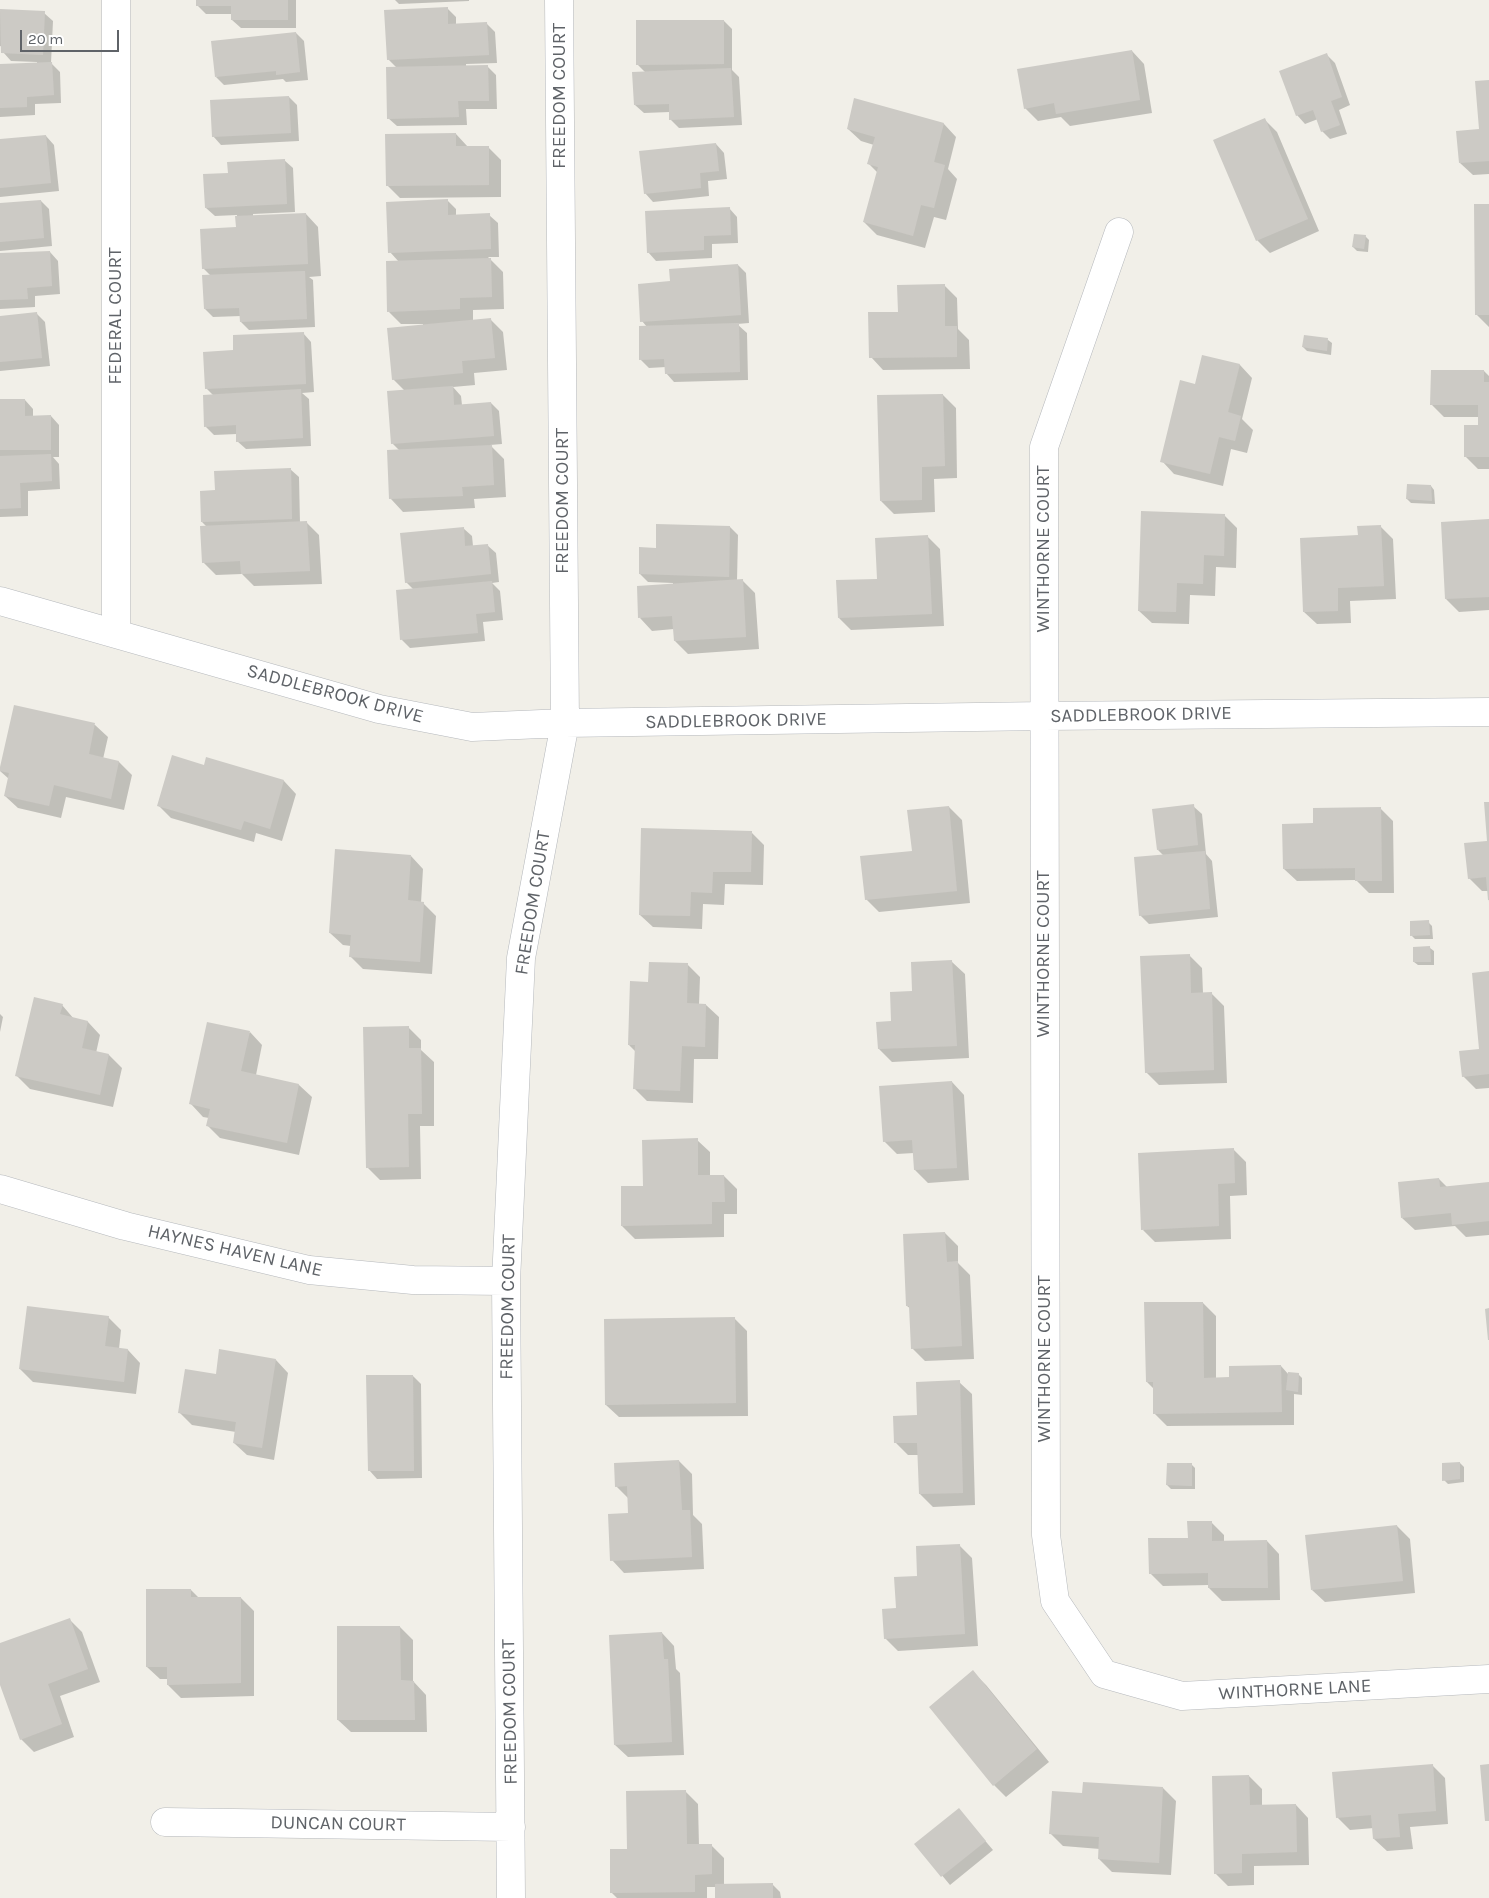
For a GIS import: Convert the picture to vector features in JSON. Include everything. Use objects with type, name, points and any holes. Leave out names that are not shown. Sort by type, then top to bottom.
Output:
[{"type":"street","name":"FEDERAL COURT","points":[[116,0],[116,633]]},
{"type":"street","name":"FREEDOM COURT","points":[[511,1898],[512,1827],[506,1281],[521,958],[565,724],[559,0]]},
{"type":"street","name":"WINTHORNE COURT","points":[[1104,1674],[1055,1601],[1046,1535],[1044,446],[1119,232]]},
{"type":"street","name":"SADDLEBROOK DRIVE","points":[[0,601],[379,709],[472,727],[1044,716],[1489,712]]},
{"type":"street","name":"HAYNES HAVEN LANE","points":[[0,1189],[125,1226],[308,1270],[413,1280],[506,1281]]},
{"type":"street","name":"WINTHORNE LANE","points":[[1104,1674],[1182,1696],[1489,1679]]},
{"type":"street","name":"DUNCAN COURT","points":[[165,1822],[512,1827]]},
{"type":"building","points":[[196,0],[288,0],[288,20],[231,20],[231,6],[196,6]]},
{"type":"building","points":[[448,7],[448,24],[487,22],[489,55],[387,60],[384,10]]},
{"type":"building","points":[[0,9],[45,11],[43,55],[1,53]]},
{"type":"building","points":[[636,20],[724,20],[724,64],[636,65]]},
{"type":"building","points":[[296,32],[300,72],[276,75],[276,71],[215,77],[211,41]]},
{"type":"building","points":[[1132,50],[1140,100],[1056,114],[1054,103],[1024,109],[1017,69]]},
{"type":"building","points":[[1327,53],[1342,97],[1331,101],[1340,125],[1321,132],[1313,110],[1296,116],[1279,71]]},
{"type":"building","points":[[52,62],[54,95],[27,97],[27,107],[0,108],[0,64]]},
{"type":"building","points":[[488,65],[489,101],[458,101],[459,117],[387,119],[386,67]]},
{"type":"building","points":[[731,68],[734,117],[669,120],[669,104],[634,105],[632,72]]},
{"type":"building","points":[[1489,80],[1489,161],[1459,163],[1456,131],[1479,129],[1475,81]]},
{"type":"building","points":[[289,96],[291,133],[212,137],[210,100]]},
{"type":"building","points":[[854,98],[944,123],[934,162],[945,165],[934,208],[921,205],[913,236],[863,222],[878,167],[867,164],[875,137],[847,129]]},
{"type":"building","points":[[1265,118],[1308,219],[1256,241],[1213,140]]},
{"type":"building","points":[[456,133],[456,146],[489,146],[489,185],[386,186],[385,134]]},
{"type":"building","points":[[46,135],[51,183],[0,188],[0,139]]},
{"type":"building","points":[[716,143],[719,171],[700,173],[701,188],[644,194],[639,151]]},
{"type":"building","points":[[285,159],[287,204],[205,208],[203,174],[228,173],[227,162]]},
{"type":"building","points":[[448,199],[448,215],[490,213],[491,249],[388,253],[386,202]]},
{"type":"building","points":[[41,200],[44,238],[0,242],[0,203]]},
{"type":"building","points":[[1474,204],[1489,204],[1489,315],[1475,315]]},
{"type":"building","points":[[730,207],[731,235],[704,236],[704,250],[647,253],[645,211]]},
{"type":"building","points":[[306,213],[308,264],[202,269],[200,229],[236,227],[235,216]]},
{"type":"building","points":[[1354,234],[1366,235],[1364,249],[1352,247]]},
{"type":"building","points":[[50,251],[52,286],[27,288],[28,299],[0,300],[0,253]]},
{"type":"building","points":[[491,258],[492,297],[460,298],[460,309],[387,312],[386,261]]},
{"type":"building","points":[[738,264],[741,315],[640,322],[638,284],[670,281],[669,269]]},
{"type":"building","points":[[305,271],[307,319],[240,322],[239,308],[204,309],[202,275]]},
{"type":"building","points":[[945,284],[945,326],[957,326],[957,357],[869,358],[868,312],[898,312],[897,285]]},
{"type":"building","points":[[37,312],[42,358],[0,362],[0,316]]},
{"type":"building","points":[[491,318],[495,358],[462,361],[463,373],[392,380],[387,328]]},
{"type":"building","points":[[739,323],[740,372],[665,374],[664,359],[639,360],[639,326]]},
{"type":"building","points":[[304,332],[306,384],[205,389],[203,352],[233,350],[233,335]]},
{"type":"building","points":[[1304,335],[1328,338],[1327,351],[1302,347]]},
{"type":"building","points":[[1202,355],[1240,364],[1228,412],[1241,416],[1235,441],[1219,437],[1210,474],[1160,462],[1180,380],[1195,384]]},
{"type":"building","points":[[1431,370],[1484,370],[1484,382],[1489,382],[1489,457],[1464,457],[1464,425],[1478,425],[1478,405],[1430,405]]},
{"type":"building","points":[[453,386],[454,405],[491,402],[494,436],[391,444],[387,391]]},
{"type":"building","points":[[301,389],[303,438],[236,442],[236,425],[204,427],[203,395]]},
{"type":"building","points":[[943,394],[945,466],[922,467],[922,500],[880,501],[877,395]]},
{"type":"building","points":[[0,399],[25,399],[25,416],[51,415],[51,450],[0,450]]},
{"type":"building","points":[[492,445],[494,485],[462,487],[463,496],[389,499],[387,450]]},
{"type":"building","points":[[51,454],[52,481],[20,483],[21,508],[0,509],[0,456]]},
{"type":"building","points":[[291,468],[292,519],[201,522],[200,491],[215,490],[214,471]]},
{"type":"building","points":[[1407,484],[1431,485],[1432,501],[1406,499]]},
{"type":"building","points":[[1141,511],[1225,514],[1224,556],[1204,555],[1203,584],[1177,583],[1176,612],[1138,611]]},
{"type":"building","points":[[1489,519],[1489,597],[1445,599],[1441,522]]},
{"type":"building","points":[[307,521],[310,571],[241,574],[240,561],[202,563],[200,526]]},
{"type":"building","points":[[656,524],[730,526],[729,577],[639,574],[639,547],[656,548]]},
{"type":"building","points":[[1381,525],[1384,586],[1338,588],[1338,611],[1303,612],[1300,538],[1358,535],[1357,526]]},
{"type":"building","points":[[464,527],[465,546],[488,544],[491,574],[405,583],[400,533]]},
{"type":"building","points":[[928,535],[932,614],[838,618],[836,580],[877,579],[875,538]]},
{"type":"building","points":[[743,579],[746,637],[674,641],[672,616],[638,618],[637,586]]},
{"type":"building","points":[[492,581],[495,612],[476,614],[478,633],[400,640],[396,590]]},
{"type":"building","points":[[14,705],[95,723],[89,754],[119,761],[111,799],[54,785],[49,806],[4,796],[9,773],[0,771],[0,767]]},
{"type":"building","points":[[172,755],[204,765],[206,757],[284,780],[270,829],[244,821],[241,830],[157,806]]},
{"type":"building","points":[[1484,802],[1489,802],[1489,900],[1486,877],[1468,879],[1464,843],[1487,841]]},
{"type":"building","points":[[1194,804],[1198,845],[1157,850],[1152,809]]},
{"type":"building","points":[[949,806],[957,891],[865,900],[860,856],[912,851],[907,810]]},
{"type":"building","points":[[1381,807],[1382,881],[1355,881],[1355,868],[1283,869],[1282,824],[1313,823],[1313,808]]},
{"type":"building","points":[[641,828],[752,831],[751,872],[713,872],[712,893],[691,892],[690,916],[639,915]]},
{"type":"building","points":[[335,849],[411,855],[408,900],[424,902],[420,962],[349,957],[351,935],[329,933]]},
{"type":"building","points":[[1205,851],[1210,909],[1139,916],[1134,857]]},
{"type":"building","points":[[1429,920],[1430,935],[1410,936],[1410,921]]},
{"type":"building","points":[[1430,946],[1431,962],[1413,962],[1413,947]]},
{"type":"building","points":[[1190,954],[1191,993],[1212,992],[1214,1070],[1145,1073],[1140,956]]},
{"type":"building","points":[[952,960],[957,1046],[878,1049],[876,1022],[891,1021],[890,992],[912,991],[911,962]]},
{"type":"building","points":[[649,962],[688,963],[687,1003],[706,1004],[705,1047],[682,1046],[680,1091],[633,1089],[635,1045],[628,1045],[630,981],[648,982]]},
{"type":"building","points":[[1489,971],[1489,1074],[1462,1077],[1459,1051],[1479,1049],[1472,973]]},
{"type":"building","points":[[34,997],[63,1004],[60,1014],[88,1021],[82,1048],[109,1054],[100,1095],[15,1076]]},
{"type":"building","points":[[207,1022],[250,1031],[241,1071],[299,1084],[287,1143],[206,1126],[210,1109],[189,1104]]},
{"type":"building","points":[[409,1026],[409,1048],[421,1048],[422,1114],[408,1114],[409,1167],[366,1168],[363,1027]]},
{"type":"building","points":[[952,1081],[957,1168],[914,1170],[912,1140],[883,1142],[879,1086]]},
{"type":"building","points":[[698,1138],[698,1175],[724,1175],[725,1202],[712,1202],[712,1224],[621,1226],[621,1186],[643,1186],[642,1140]]},
{"type":"building","points":[[1234,1148],[1235,1183],[1218,1184],[1219,1226],[1141,1230],[1138,1153]]},
{"type":"building","points":[[1439,1178],[1440,1187],[1489,1182],[1489,1221],[1452,1225],[1451,1213],[1401,1218],[1398,1182]]},
{"type":"building","points":[[945,1232],[947,1262],[958,1261],[962,1346],[911,1349],[909,1306],[906,1306],[903,1234]]},
{"type":"building","points":[[1144,1302],[1203,1302],[1204,1378],[1229,1377],[1229,1366],[1281,1365],[1282,1412],[1153,1414],[1153,1382],[1146,1382]]},
{"type":"building","points":[[27,1306],[109,1316],[105,1346],[128,1349],[124,1382],[19,1369]]},
{"type":"building","points":[[1489,1308],[1489,1340],[1488,1340],[1485,1309]]},
{"type":"building","points":[[735,1317],[736,1403],[605,1405],[604,1319]]},
{"type":"building","points":[[219,1349],[276,1359],[262,1448],[233,1443],[236,1422],[178,1413],[185,1369],[216,1374]]},
{"type":"building","points":[[1288,1372],[1299,1373],[1298,1392],[1286,1390]]},
{"type":"building","points":[[366,1375],[413,1375],[414,1471],[368,1471]]},
{"type":"building","points":[[960,1380],[963,1493],[919,1494],[917,1443],[894,1443],[893,1416],[917,1415],[916,1382]]},
{"type":"building","points":[[679,1460],[682,1510],[690,1510],[692,1557],[610,1561],[608,1514],[628,1513],[627,1486],[615,1487],[614,1463]]},
{"type":"building","points":[[1460,1462],[1460,1479],[1442,1481],[1442,1463]]},
{"type":"building","points":[[1167,1463],[1192,1463],[1192,1486],[1166,1485]]},
{"type":"building","points":[[1187,1521],[1212,1521],[1212,1541],[1267,1540],[1268,1588],[1208,1588],[1208,1573],[1149,1574],[1148,1538],[1188,1538]]},
{"type":"building","points":[[1397,1525],[1403,1581],[1311,1590],[1305,1535]]},
{"type":"building","points":[[960,1544],[965,1634],[884,1639],[882,1609],[896,1608],[894,1577],[917,1576],[916,1546]]},
{"type":"building","points":[[146,1589],[191,1589],[191,1597],[241,1597],[241,1683],[167,1685],[167,1667],[146,1667]]},
{"type":"building","points":[[70,1618],[88,1669],[48,1684],[62,1724],[20,1740],[0,1685],[0,1643]]},
{"type":"building","points":[[337,1626],[400,1626],[401,1680],[414,1681],[415,1720],[337,1720]]},
{"type":"building","points":[[662,1632],[664,1659],[668,1659],[672,1742],[614,1745],[609,1635]]},
{"type":"building","points":[[973,1670],[1037,1749],[993,1786],[929,1707]]},
{"type":"building","points":[[1433,1764],[1436,1811],[1398,1814],[1400,1837],[1373,1839],[1371,1815],[1336,1818],[1332,1772]]},
{"type":"building","points":[[1489,1764],[1489,1821],[1485,1821],[1480,1765]]},
{"type":"building","points":[[1249,1775],[1250,1805],[1296,1804],[1297,1852],[1242,1854],[1242,1873],[1214,1874],[1212,1776]]},
{"type":"building","points":[[1083,1782],[1163,1787],[1159,1863],[1098,1859],[1099,1837],[1049,1834],[1052,1791],[1082,1793]]},
{"type":"building","points":[[686,1790],[687,1844],[712,1844],[712,1874],[695,1875],[695,1892],[610,1893],[610,1849],[627,1849],[626,1791]]},
{"type":"building","points":[[959,1808],[986,1841],[941,1877],[914,1844]]},
{"type":"building","points":[[773,1883],[773,1898],[715,1898],[715,1884]]}]
